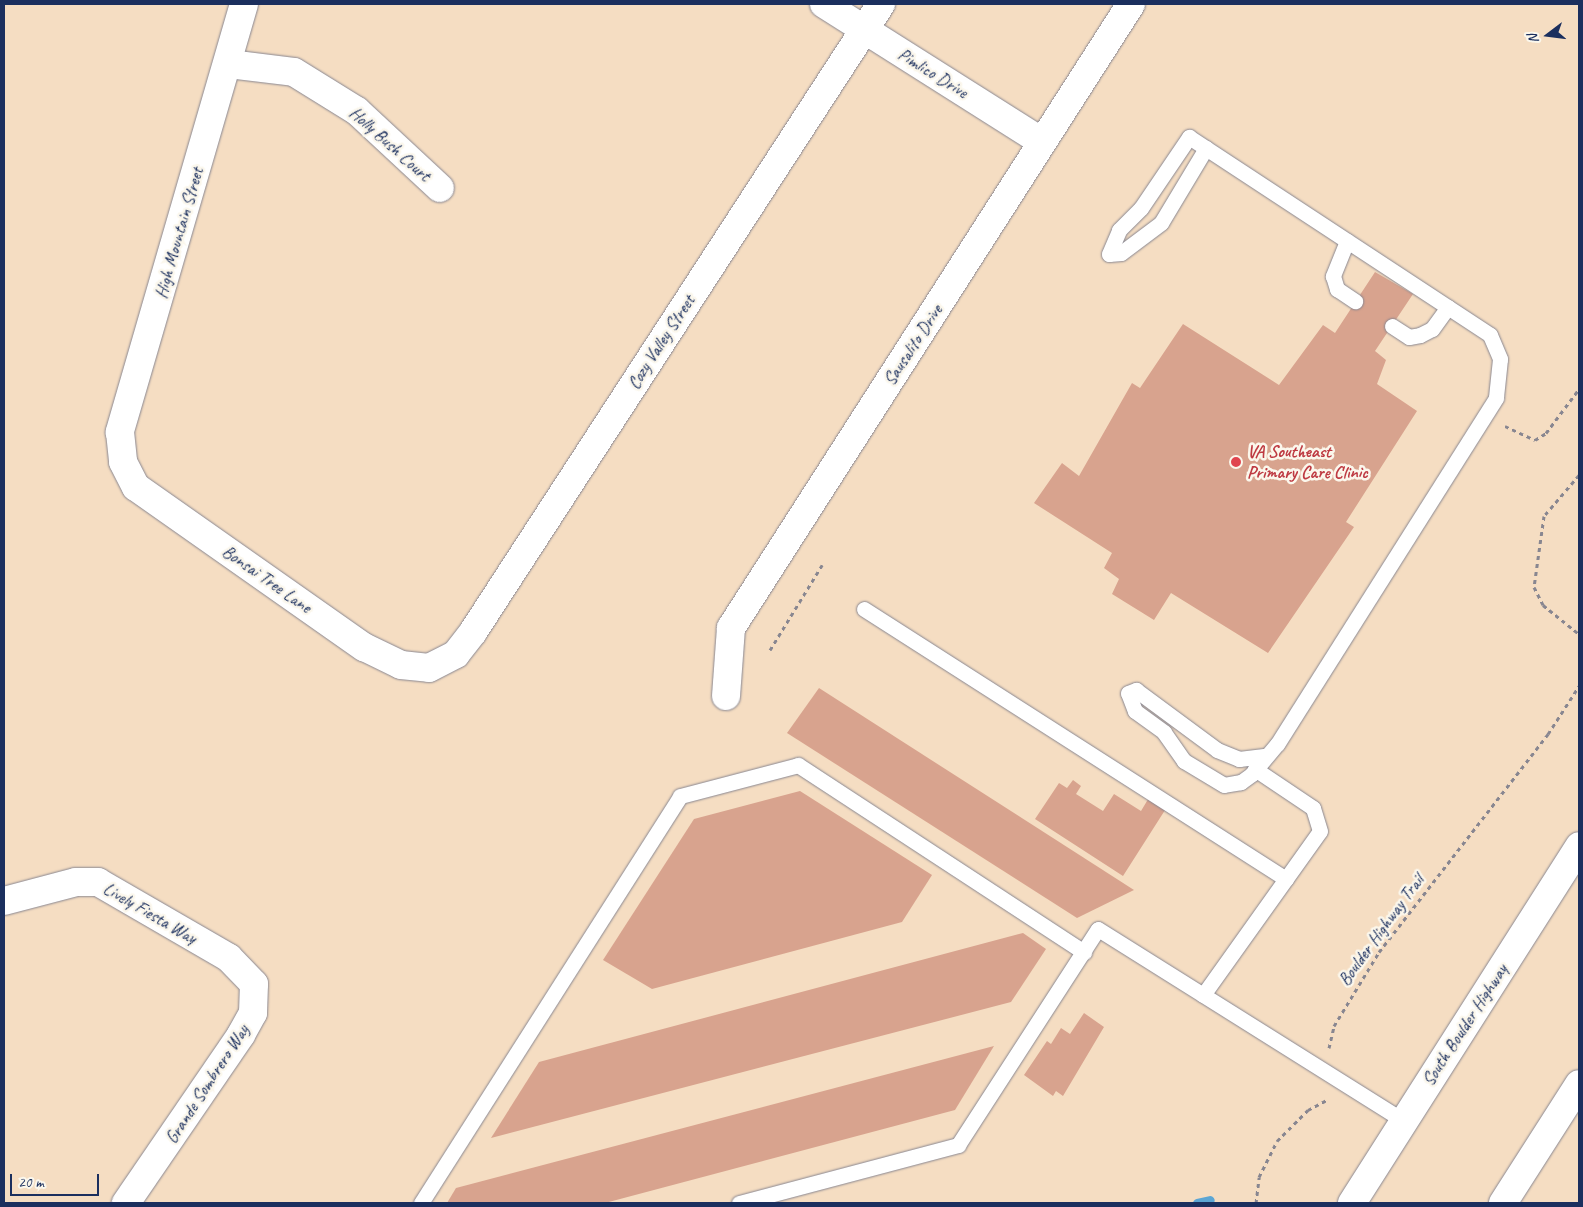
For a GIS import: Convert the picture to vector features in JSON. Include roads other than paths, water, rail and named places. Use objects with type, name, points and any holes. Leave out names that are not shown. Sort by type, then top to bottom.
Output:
[{"type":"street","name":"High Mountain Street","points":[[123,462],[120,432],[229,64],[244,4]]},
{"type":"street","name":"Pimlico Drive","points":[[824,4],[1042,142]]},
{"type":"street","name":"Cozy Valley Street","points":[[429,668],[456,654],[474,632],[881,4]]},
{"type":"street","name":"Sausalito Drive","points":[[726,696],[731,628],[1131,4]]},
{"type":"street","name":"Holly Bush Court","points":[[229,64],[294,72],[357,111],[440,188]]},
{"type":"street","name":"Bonsai Tree Lane","points":[[123,462],[136,487],[364,647],[401,665],[429,668]]},
{"type":"street","name":"South Boulder Highway","points":[[1352,1203],[1579,846]]},
{"type":"street","name":"Lively Fiesta Way","points":[[4,901],[76,882],[98,882],[229,958],[254,984]]},
{"type":"street","name":"Grande Sombrero Way","points":[[126,1203],[241,1035],[253,1013],[254,984]]},
{"type":"street","points":[[1503,1203],[1579,1084]]},
{"type":"lane","points":[[1206,148],[1161,224],[1121,253],[1109,254],[1119,230],[1141,208],[1189,137],[1206,148],[1346,241],[1490,335],[1500,359],[1496,398],[1286,731],[1255,769],[1241,782],[1224,785],[1184,761],[1164,732],[1135,711],[1128,693],[1136,690],[1217,750],[1239,759],[1264,756]]},
{"type":"lane","points":[[1346,241],[1333,276],[1336,289],[1355,301]]},
{"type":"lane","points":[[1392,326],[1408,338],[1420,335],[1432,329],[1448,307]]},
{"type":"lane","points":[[864,609],[1286,879]]},
{"type":"lane","points":[[421,1203],[680,796],[798,764],[1084,952]]},
{"type":"lane","points":[[1203,995],[1320,831],[1318,818],[1313,808],[1255,769]]},
{"type":"lane","points":[[739,1203],[958,1146],[1098,929],[1404,1121]]},
{"type":"waterway","points":[[1197,1203],[1210,1200]]},
{"type":"place","name":"VA Southeast Primary Care Clinic","points":[[1236,462]]}]
